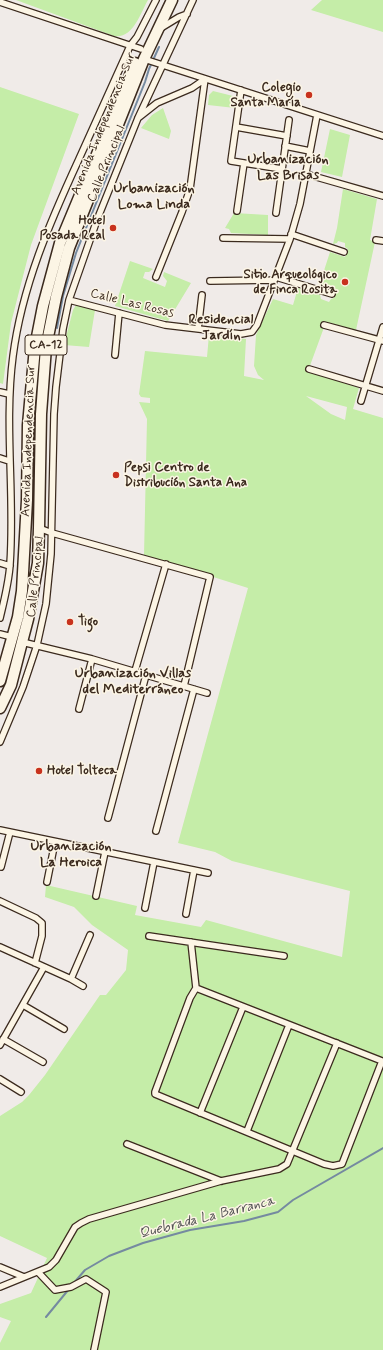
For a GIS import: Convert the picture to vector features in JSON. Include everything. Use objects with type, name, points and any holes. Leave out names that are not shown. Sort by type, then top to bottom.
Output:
[{"type":"highway","name":"Avenida Independencia Sur","points":[[0,681],[18,617],[22,591],[27,500],[28,425],[35,347],[43,306],[60,242],[141,49],[165,0]]},
{"type":"highway","name":"Avenida Independencia Sur","points":[[0,708],[11,685],[28,619],[35,577],[39,528],[41,414],[46,347],[56,296],[69,248],[144,59],[172,0]]},
{"type":"street","points":[[0,618],[10,566],[11,524],[9,394],[13,355],[22,306],[44,239],[64,190],[130,46],[137,38],[156,0]]},
{"type":"street","name":"Calle Principal","points":[[0,742],[23,687],[37,645],[46,604],[52,533],[54,414],[62,337],[69,300],[96,220],[138,118],[161,65],[193,0]]},
{"type":"street","points":[[0,2],[141,49]]},
{"type":"street","points":[[157,31],[171,21],[187,14]]},
{"type":"street","points":[[144,59],[383,136]]},
{"type":"street","points":[[138,118],[157,103],[192,88],[205,79]]},
{"type":"street","points":[[156,277],[190,190],[205,79]]},
{"type":"street","points":[[241,90],[231,161],[282,168]]},
{"type":"street","points":[[275,279],[291,237],[300,204],[317,115]]},
{"type":"street","points":[[276,213],[289,120]]},
{"type":"street","points":[[236,127],[286,136]]},
{"type":"street","points":[[285,146],[310,150]]},
{"type":"street","points":[[237,211],[244,163]]},
{"type":"street","points":[[306,174],[383,196]]},
{"type":"street","points":[[223,238],[291,237],[344,252]]},
{"type":"street","points":[[376,240],[383,242]]},
{"type":"street","points":[[210,281],[275,279],[332,294]]},
{"type":"street","name":"Calle Las Rosas","points":[[69,300],[165,325],[241,334],[252,332],[255,329],[275,279]]},
{"type":"street","points":[[198,329],[202,295]]},
{"type":"street","points":[[115,354],[119,313]]},
{"type":"street","points":[[324,325],[381,341]]},
{"type":"street","points":[[361,401],[381,341],[383,327]]},
{"type":"street","points":[[309,368],[383,391]]},
{"type":"street","points":[[0,392],[9,394]]},
{"type":"street","points":[[41,414],[54,414]]},
{"type":"street","points":[[0,458],[9,461]]},
{"type":"street","points":[[39,528],[52,533],[210,577],[184,686]]},
{"type":"street","points":[[0,563],[10,566]]},
{"type":"street","points":[[135,671],[166,564]]},
{"type":"street","points":[[0,634],[12,638]]},
{"type":"street","points":[[22,642],[92,659],[206,693]]},
{"type":"street","points":[[79,709],[92,659]]},
{"type":"street","points":[[108,818],[146,675]]},
{"type":"street","points":[[156,831],[194,689]]},
{"type":"street","points":[[0,830],[208,873]]},
{"type":"street","points":[[1,867],[10,832]]},
{"type":"street","points":[[47,882],[55,842]]},
{"type":"street","points":[[96,896],[105,852]]},
{"type":"street","points":[[145,908],[154,862]]},
{"type":"street","points":[[186,914],[194,870]]},
{"type":"street","points":[[0,901],[36,918],[42,923],[42,936],[35,963]]},
{"type":"street","points":[[71,979],[90,936]]},
{"type":"street","points":[[149,936],[284,956]]},
{"type":"street","points":[[191,942],[196,988],[190,998],[155,1092],[156,1095],[324,1164],[333,1166],[342,1164],[382,1061],[196,988]]},
{"type":"street","points":[[0,947],[71,979],[83,986]]},
{"type":"street","points":[[43,1062],[2,1042],[44,967]]},
{"type":"street","points":[[22,1005],[64,1029]]},
{"type":"street","points":[[200,1113],[243,1007]]},
{"type":"street","points":[[246,1131],[289,1025]]},
{"type":"street","points":[[0,1287],[50,1267],[56,1260],[75,1227],[89,1219],[221,1181],[279,1169],[286,1164],[293,1151],[337,1043]]},
{"type":"street","points":[[0,1079],[22,1092]]},
{"type":"street","points":[[127,1144],[221,1181]]},
{"type":"street","points":[[0,1267],[24,1277]]},
{"type":"street","points":[[38,1272],[55,1290],[71,1288],[86,1279],[106,1292],[94,1350]]},
{"type":"green space","points":[[16,0],[148,0],[131,30],[121,36],[114,36]]},
{"type":"green space","points":[[322,0],[383,0],[383,32],[311,10]]},
{"type":"green space","points":[[0,87],[79,114],[31,245],[11,323],[3,384],[0,383]]},
{"type":"green space","points":[[213,91],[233,96],[235,100],[235,108],[208,105],[209,95]]},
{"type":"green space","points":[[163,108],[171,131],[169,139],[141,128],[152,115]]},
{"type":"green space","points":[[330,129],[350,135],[342,177],[321,172]]},
{"type":"green space","points":[[343,189],[377,199],[370,240],[375,242],[356,330],[326,322],[308,371],[359,388],[353,409],[383,418],[383,1350],[0,1350],[0,1343],[11,1321],[0,1317],[0,1304],[31,1293],[47,1258],[0,1236],[0,1116],[22,1102],[29,1095],[45,1075],[100,995],[106,995],[126,970],[128,950],[92,925],[74,907],[45,897],[46,885],[137,906],[135,915],[201,927],[206,920],[342,957],[350,891],[232,861],[215,852],[178,843],[248,588],[144,555],[147,419],[139,402],[150,403],[150,398],[141,397],[139,394],[145,351],[207,357],[209,335],[246,339],[244,376],[264,380],[258,375],[254,366],[256,335],[273,299],[293,305],[298,288],[320,295],[321,299],[329,302],[334,298],[336,291],[319,286],[330,252],[345,257],[348,249],[345,247],[345,243],[338,241],[337,243],[333,244]],"holes":[[[306,396],[347,407],[345,420],[331,414]]]},
{"type":"green space","points":[[234,213],[268,215],[268,235],[231,233],[229,229],[225,228]]},
{"type":"green space","points":[[130,261],[153,269],[149,272],[145,272],[143,278],[165,287],[167,281],[163,276],[164,272],[191,283],[168,321],[115,306]]},
{"type":"green space","points":[[76,305],[95,310],[89,347],[64,345],[73,310]]},
{"type":"waterway","points":[[57,328],[63,296],[76,253],[159,47]]},
{"type":"waterway","name":"Quebrada La Barranca","points":[[73,1284],[85,1270],[109,1256],[143,1243],[190,1230],[244,1221],[278,1212],[293,1200],[383,1148]]},
{"type":"waterway","name":"Quebrada La Barranca","points":[[46,1317],[69,1289]]},
{"type":"place","name":"Colegio Santa María","points":[[309,95]]},
{"type":"place","name":"Hotel Posada Real","points":[[113,228]]},
{"type":"place","name":"Sitio Arqueológico de Finca Rosita","points":[[345,282]]},
{"type":"place","name":"Pepsi Centro de Distribución Santa Ana","points":[[116,475]]},
{"type":"place","name":"Tigo","points":[[70,622]]},
{"type":"place","name":"Hotel Tolteca","points":[[39,771]]},
{"type":"district","name":"Urbanización Las Brisas","points":[[288,168]]},
{"type":"district","name":"Urbanización Loma Linda","points":[[154,198]]},
{"type":"district","name":"Residencial Jardín","points":[[221,328]]},
{"type":"district","name":"Urbanización Villas del Mediterráneo","points":[[133,682]]},
{"type":"district","name":"Urbanización La Heroica","points":[[71,856]]}]
